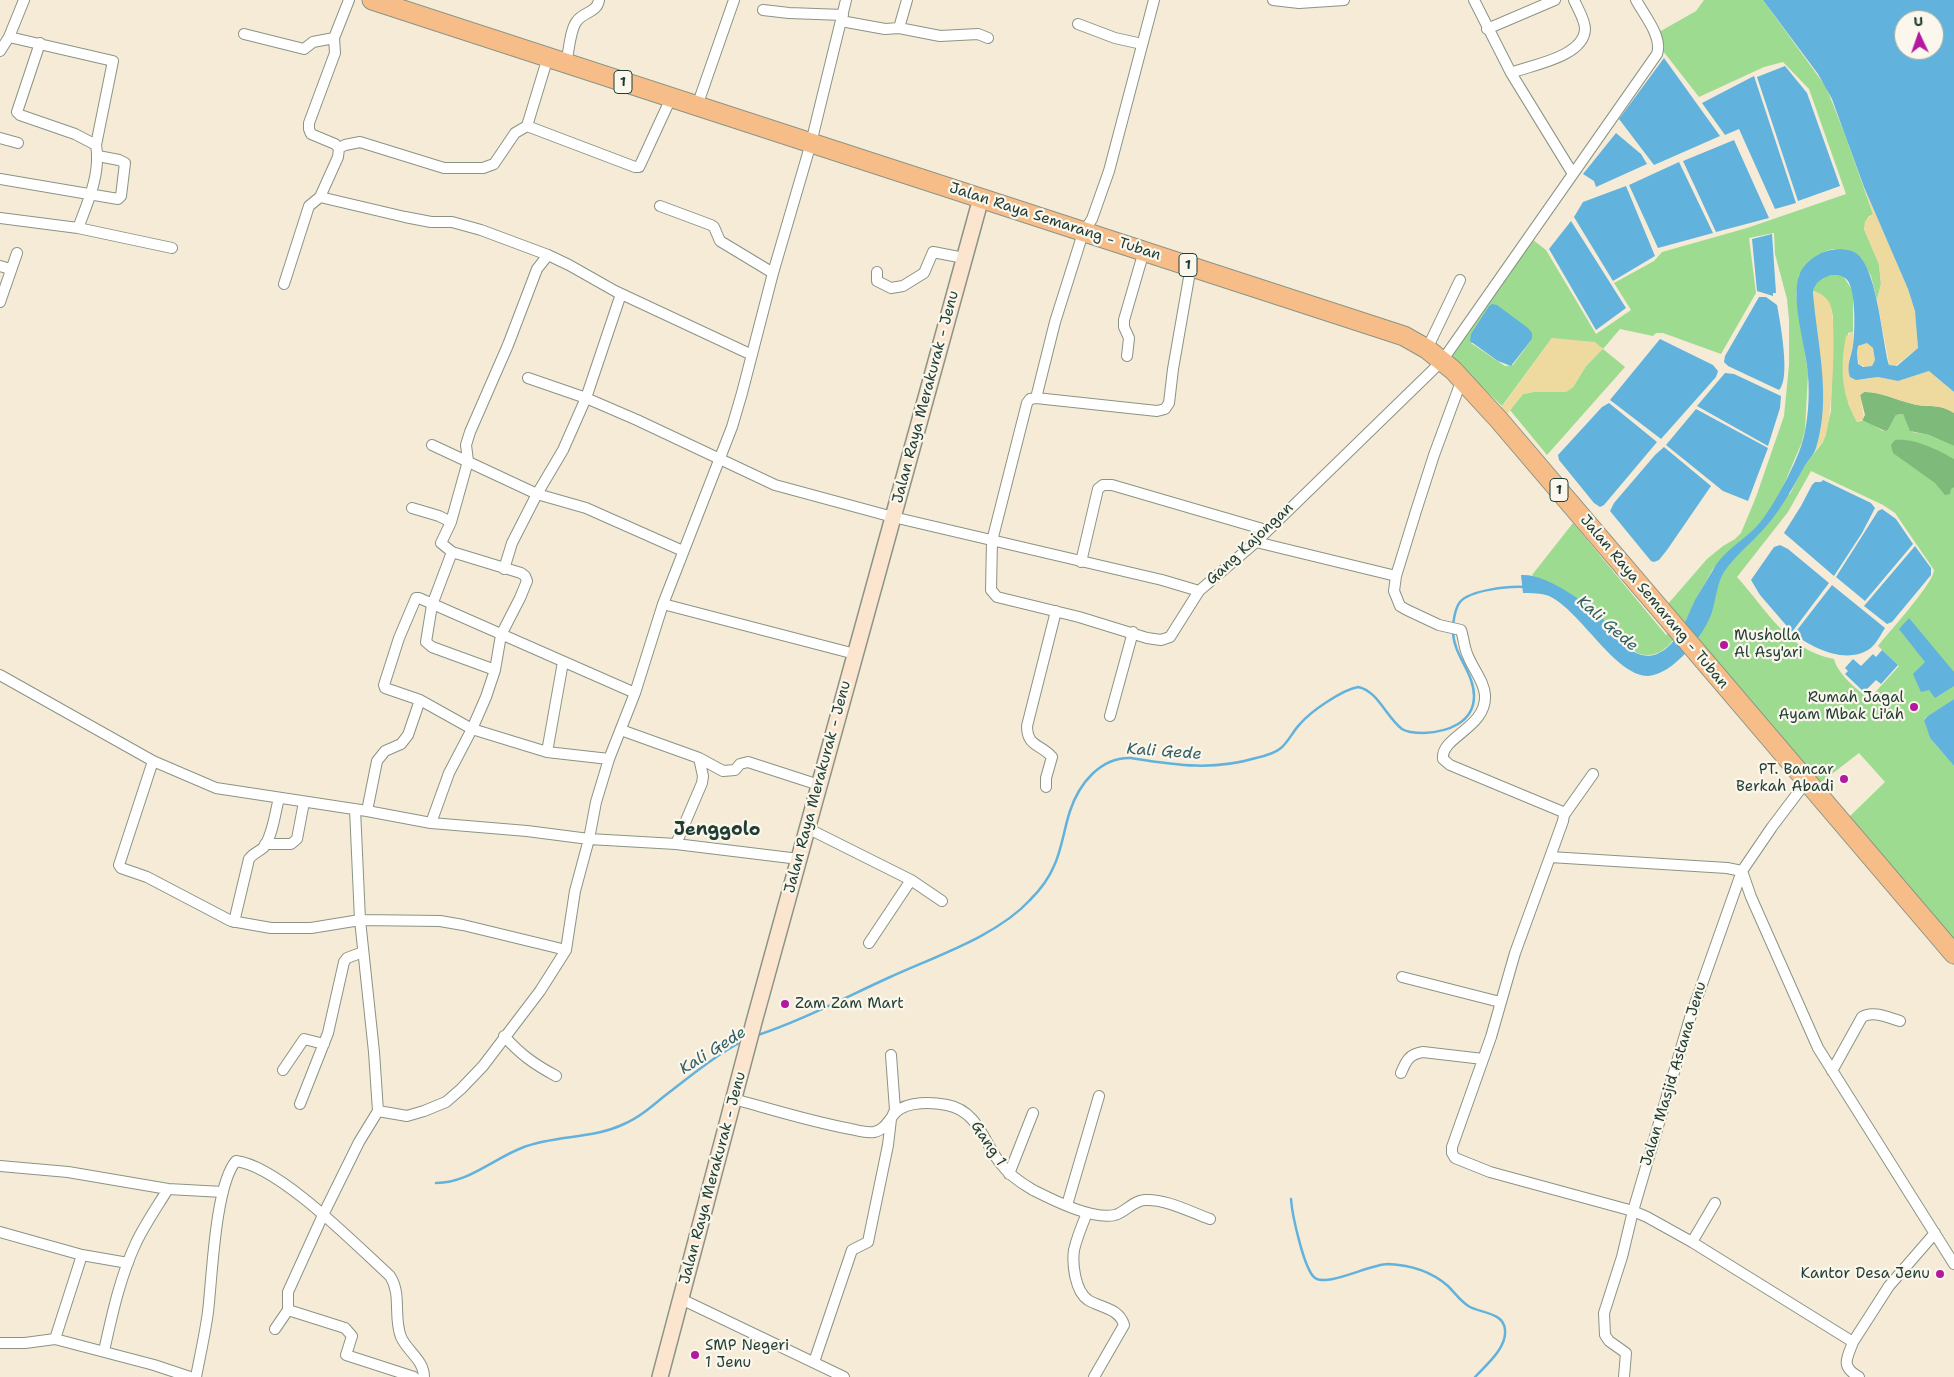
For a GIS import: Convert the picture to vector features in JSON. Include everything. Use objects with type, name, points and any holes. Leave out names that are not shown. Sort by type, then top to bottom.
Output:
[{"type":"highway","name":"Jalan Raya Semarang - Tuban","points":[[380,1],[1083,233],[1191,266],[1404,336],[1427,349],[1462,379],[1523,447],[1954,954]]},
{"type":"main road","name":"Jalan Raya Merakurak - Jenu","points":[[660,1377],[754,1022],[981,198]]},
{"type":"street","points":[[0,51],[9,37],[24,0]]},
{"type":"street","points":[[339,148],[335,144],[311,134],[309,123],[335,52],[334,38],[348,0]]},
{"type":"street","points":[[566,63],[576,21],[593,11],[599,0]]},
{"type":"street","points":[[697,106],[734,0]]},
{"type":"street","points":[[378,1111],[407,1116],[436,1108],[446,1102],[482,1066],[540,991],[566,950],[575,891],[590,839],[596,802],[609,759],[635,693],[663,604],[720,459],[742,393],[773,273],[811,143],[846,0]]},
{"type":"street","points":[[899,28],[907,0]]},
{"type":"street","points":[[1036,398],[1055,322],[1083,233],[1095,211],[1109,171],[1154,0]]},
{"type":"street","points":[[1273,0],[1299,3],[1344,0]]},
{"type":"street","points":[[1474,0],[1487,29],[1511,73],[1573,174]]},
{"type":"street","points":[[1487,29],[1555,0]]},
{"type":"street","points":[[1511,73],[1554,60],[1579,44],[1585,29],[1574,0]]},
{"type":"street","name":"Gang Kajongan","points":[[528,378],[586,398],[637,420],[774,485],[893,517],[1162,580],[1199,591],[1256,542],[1266,530],[1442,361],[1657,54],[1659,50],[1657,40],[1636,0]]},
{"type":"street","points":[[763,10],[842,18],[885,29],[899,28],[940,36],[978,34],[988,38]]},
{"type":"street","points":[[1078,24],[1115,38],[1142,44]]},
{"type":"street","points":[[244,34],[304,49],[313,42],[334,38]]},
{"type":"street","points":[[9,37],[113,61],[96,145],[98,156],[90,195],[78,228]]},
{"type":"street","points":[[40,43],[17,112],[20,115],[75,134],[96,145]]},
{"type":"street","points":[[339,148],[360,142],[444,168],[483,168],[494,164],[515,133],[527,126],[548,57]]},
{"type":"street","points":[[527,126],[639,167],[671,98]]},
{"type":"street","points":[[0,138],[18,143]]},
{"type":"street","points":[[284,284],[309,206],[320,197],[338,158],[339,148]]},
{"type":"street","points":[[0,179],[117,199],[121,196],[125,164],[119,160],[98,156]]},
{"type":"street","points":[[320,197],[404,217],[431,222],[452,222],[481,230],[548,255],[621,294],[752,354]]},
{"type":"street","points":[[660,206],[711,225],[714,227],[720,241],[773,273]]},
{"type":"street","points":[[0,218],[78,228],[172,248]]},
{"type":"street","points":[[1127,356],[1129,338],[1124,327],[1124,320],[1144,251]]},
{"type":"street","points":[[877,272],[877,281],[887,287],[899,288],[924,273],[933,252],[964,258]]},
{"type":"street","points":[[0,299],[5,267],[16,253]]},
{"type":"street","points":[[431,823],[449,773],[486,697],[495,670],[501,635],[527,581],[521,573],[452,552],[442,543],[451,522],[468,461],[466,445],[470,432],[508,345],[537,269],[548,255]]},
{"type":"street","points":[[1191,266],[1169,403],[1165,409],[1157,411],[1036,398],[1030,399],[1027,403],[992,541],[991,590],[993,595],[997,597],[1161,640],[1170,637],[1199,591]]},
{"type":"street","points":[[1427,349],[1460,280]]},
{"type":"street","points":[[504,569],[512,543],[537,494],[563,450],[586,398],[621,294]]},
{"type":"street","points":[[1462,379],[1434,455],[1396,576],[1394,591],[1400,606],[1446,628],[1462,631],[1467,655],[1485,694],[1480,715],[1470,727],[1443,749],[1443,759],[1450,765],[1561,811],[1564,815]]},
{"type":"street","points":[[432,445],[537,494],[586,508],[683,550]]},
{"type":"street","points":[[1081,562],[1098,489],[1103,485],[1112,485],[1266,530]]},
{"type":"street","points":[[412,508],[439,516],[451,522]]},
{"type":"street","points":[[1256,542],[1396,576]]},
{"type":"street","points":[[452,552],[432,605],[426,638],[428,645],[495,670]]},
{"type":"street","points":[[609,759],[547,752],[472,729],[420,700],[385,688],[384,685],[399,638],[416,598],[419,598],[635,693]]},
{"type":"street","points":[[663,604],[855,654]]},
{"type":"street","points":[[1046,787],[1046,778],[1052,757],[1031,742],[1027,735],[1027,726],[1056,612]]},
{"type":"street","points":[[1110,716],[1133,632]]},
{"type":"street","points":[[547,752],[563,662]]},
{"type":"street","points":[[0,675],[153,761],[216,788],[367,811],[431,823],[527,831],[590,839],[676,844],[799,859]]},
{"type":"street","points":[[367,811],[377,761],[381,755],[401,744],[408,735],[420,700]]},
{"type":"street","points":[[621,730],[699,758],[723,771],[735,770],[740,764],[748,762],[819,785]]},
{"type":"street","points":[[676,844],[702,783],[699,758]]},
{"type":"street","points":[[153,761],[119,861],[121,868],[148,877],[234,922],[271,928],[311,928],[360,920],[448,922],[566,950]]},
{"type":"street","points":[[1593,774],[1564,815],[1515,953],[1483,1059],[1452,1147],[1452,1154],[1455,1158],[1490,1172],[1633,1211],[1667,1226],[1853,1342]]},
{"type":"street","name":"Jalan Masjid Astana Jenu","points":[[1624,1377],[1626,1353],[1606,1337],[1604,1320],[1606,1304],[1622,1256],[1633,1211],[1690,1018],[1742,871],[1806,782]]},
{"type":"street","points":[[234,922],[249,859],[253,853],[262,849],[269,839],[279,798]]},
{"type":"street","points":[[265,844],[291,844],[297,839],[304,802]]},
{"type":"street","points":[[275,1329],[288,1310],[288,1292],[322,1215],[359,1142],[378,1111],[374,1052],[360,920],[355,810]]},
{"type":"street","points":[[807,828],[911,880],[942,900]]},
{"type":"street","points":[[1550,857],[1742,871],[1751,897],[1810,1032],[1832,1071],[1954,1264]]},
{"type":"street","points":[[869,942],[911,880]]},
{"type":"street","points":[[300,1104],[324,1044],[344,962],[346,958],[363,952]]},
{"type":"street","points":[[1402,977],[1500,1002]]},
{"type":"street","points":[[1832,1071],[1862,1017],[1866,1014],[1875,1014],[1900,1021]]},
{"type":"street","points":[[504,1036],[530,1062],[556,1076]]},
{"type":"street","points":[[283,1070],[304,1039],[324,1044]]},
{"type":"street","points":[[1401,1073],[1410,1056],[1415,1053],[1423,1052],[1483,1059]]},
{"type":"street","points":[[814,1362],[852,1250],[868,1242],[895,1105],[891,1055]]},
{"type":"street","points":[[1067,1205],[1099,1096]]},
{"type":"street","name":"Gang 1","points":[[734,1099],[822,1124],[861,1132],[878,1130],[896,1112],[914,1105],[932,1102],[950,1105],[975,1121],[999,1162],[1009,1174],[1032,1189],[1067,1205],[1087,1213],[1114,1215],[1121,1213],[1132,1204],[1145,1200],[1170,1204],[1210,1219]]},
{"type":"street","points":[[1009,1174],[1033,1113]]},
{"type":"street","points":[[196,1377],[208,1314],[215,1232],[223,1192],[232,1166],[236,1161],[247,1162],[287,1186],[390,1276],[396,1284],[400,1334],[421,1364],[424,1377]]},
{"type":"street","points":[[0,1166],[68,1172],[168,1189],[223,1192]]},
{"type":"street","points":[[104,1351],[113,1310],[128,1264],[137,1242],[168,1189]]},
{"type":"street","points":[[1692,1242],[1716,1203]]},
{"type":"street","points":[[1087,1213],[1074,1254],[1079,1288],[1082,1295],[1088,1300],[1118,1314],[1124,1325],[1094,1377]]},
{"type":"street","points":[[0,1232],[82,1255],[128,1264]]},
{"type":"street","points":[[1859,1377],[1850,1372],[1846,1367],[1846,1360],[1853,1342],[1889,1286],[1936,1233]]},
{"type":"street","points":[[54,1339],[82,1255]]},
{"type":"street","points":[[681,1299],[844,1377]]},
{"type":"street","points":[[288,1310],[345,1328],[352,1336],[346,1355],[414,1377]]},
{"type":"street","points":[[0,1343],[25,1343],[54,1339],[104,1351],[190,1377]]},
{"type":"green space","points":[[1704,0],[1763,0],[1826,87],[1873,214],[1868,217],[1864,229],[1879,264],[1881,284],[1877,300],[1871,276],[1861,258],[1833,249],[1826,251],[1808,263],[1799,275],[1796,294],[1808,374],[1805,429],[1802,442],[1779,496],[1790,494],[1804,466],[1823,442],[1831,411],[1833,317],[1831,308],[1825,298],[1813,291],[1817,283],[1825,277],[1843,276],[1853,291],[1853,332],[1848,333],[1848,403],[1857,422],[1865,420],[1883,431],[1888,430],[1896,415],[1903,414],[1912,432],[1929,435],[1954,446],[1954,699],[1924,719],[1930,738],[1954,766],[1954,940],[1848,818],[1885,782],[1859,753],[1819,784],[1697,639],[1714,567],[1684,625],[1667,605],[1707,559],[1741,533],[1756,497],[1784,416],[1789,365],[1789,320],[1787,299],[1775,254],[1774,233],[1749,238],[1756,293],[1721,354],[1663,333],[1656,333],[1653,336],[1620,329],[1603,349],[1625,367],[1547,455],[1510,410],[1523,394],[1533,392],[1566,392],[1573,387],[1586,366],[1603,348],[1552,338],[1502,406],[1450,356],[1532,239],[1546,250],[1596,334],[1631,310],[1614,283],[1654,261],[1662,252],[1747,228],[1846,194],[1809,89],[1783,62],[1764,67],[1699,97],[1663,51],[1659,32],[1696,11]],"holes":[[[1532,333],[1532,339],[1513,365],[1505,366],[1471,343]],[[1811,471],[1883,505],[1895,513],[1934,570],[1927,586],[1878,646],[1899,666],[1869,699],[1839,671],[1834,659],[1803,647],[1779,627],[1737,577],[1788,512]]]},
{"type":"green space","points":[[1864,392],[1871,392],[1913,404],[1944,408],[1954,413],[1954,446],[1929,435],[1910,431],[1903,414],[1896,415],[1888,430],[1885,431],[1862,420],[1865,415],[1860,395]]},
{"type":"green space","points":[[1895,440],[1918,443],[1954,459],[1954,487],[1951,489],[1950,494],[1945,495],[1935,483],[1893,453],[1891,445]]},
{"type":"green space","points":[[1573,523],[1666,635],[1669,633],[1674,639],[1663,650],[1648,655],[1637,653],[1532,575]]},
{"type":"sand","points":[[1864,187],[1908,289],[1915,311],[1918,348],[1894,367],[1889,366],[1877,300],[1881,284],[1879,264],[1864,229],[1865,221],[1873,214]]},
{"type":"sand","points":[[1813,291],[1822,295],[1829,302],[1832,311],[1834,346],[1828,424],[1823,442],[1815,451],[1823,410],[1823,390]]},
{"type":"sand","points":[[1853,332],[1853,346],[1849,360],[1866,379],[1878,377],[1898,381],[1929,371],[1954,392],[1954,413],[1944,408],[1913,404],[1871,392],[1864,392],[1860,395],[1864,418],[1857,422],[1848,401],[1843,380],[1846,336]]},
{"type":"sand","points":[[1552,338],[1595,342],[1603,349],[1586,366],[1573,387],[1566,392],[1533,392],[1523,394],[1505,417],[1499,411]]},
{"type":"sand","points":[[1867,343],[1873,348],[1875,360],[1872,366],[1867,367],[1859,365],[1857,353],[1858,346]]},
{"type":"water","points":[[1763,0],[1954,0],[1954,392],[1929,371],[1898,381],[1878,377],[1856,380],[1850,377],[1849,365],[1853,346],[1854,322],[1854,303],[1851,287],[1844,277],[1838,275],[1827,276],[1817,283],[1813,293],[1822,371],[1823,409],[1821,429],[1815,451],[1773,518],[1724,572],[1708,621],[1687,652],[1668,669],[1658,674],[1648,676],[1636,673],[1610,654],[1561,603],[1546,595],[1523,593],[1521,575],[1543,579],[1579,600],[1600,616],[1634,652],[1648,656],[1664,650],[1676,638],[1695,600],[1717,563],[1757,526],[1770,508],[1791,470],[1801,446],[1807,419],[1808,383],[1796,296],[1799,276],[1806,264],[1814,257],[1827,251],[1840,249],[1854,252],[1862,259],[1873,286],[1889,365],[1897,366],[1918,348],[1915,311],[1908,289],[1864,187],[1832,99],[1818,74]],"holes":[[[1867,343],[1873,348],[1875,360],[1872,366],[1863,367],[1858,364],[1858,346]]]},
{"type":"water","points":[[1664,58],[1720,136],[1654,165],[1619,119]]},
{"type":"water","points":[[1785,66],[1807,93],[1840,186],[1798,201],[1757,77]]},
{"type":"water","points":[[1754,76],[1796,203],[1775,209],[1739,129],[1725,135],[1702,103]]},
{"type":"water","points":[[1616,133],[1641,154],[1647,164],[1596,187],[1594,181],[1583,174]]},
{"type":"water","points":[[1734,140],[1769,218],[1716,232],[1683,161]]},
{"type":"water","points":[[1679,162],[1713,233],[1658,248],[1629,185]]},
{"type":"water","points":[[1626,186],[1655,256],[1613,281],[1574,217],[1583,202]]},
{"type":"water","points":[[1571,221],[1626,308],[1596,330],[1549,249]]},
{"type":"water","points":[[1772,234],[1776,293],[1773,293],[1773,296],[1757,291],[1752,239]]},
{"type":"water","points":[[1759,297],[1766,297],[1777,305],[1784,362],[1784,374],[1779,390],[1728,366],[1724,362],[1725,356]]},
{"type":"water","points":[[1492,304],[1497,305],[1532,333],[1532,339],[1511,366],[1498,361],[1470,341],[1471,334]]},
{"type":"water","points":[[1660,339],[1713,365],[1718,371],[1716,377],[1661,439],[1610,400]]},
{"type":"water","points":[[1725,373],[1734,374],[1781,396],[1780,408],[1768,446],[1697,406]]},
{"type":"water","points":[[1609,403],[1657,442],[1604,505],[1600,507],[1594,503],[1559,460],[1558,455],[1602,407]]},
{"type":"water","points":[[1696,409],[1768,448],[1748,501],[1723,491],[1666,445]]},
{"type":"water","points":[[1664,447],[1711,486],[1667,550],[1659,560],[1654,562],[1651,561],[1610,511],[1614,503]]},
{"type":"water","points":[[1823,480],[1871,503],[1875,508],[1862,533],[1834,576],[1784,533],[1812,485]]},
{"type":"water","points":[[1882,509],[1896,519],[1913,544],[1865,601],[1836,577],[1878,511]]},
{"type":"water","points":[[1780,545],[1788,549],[1829,583],[1792,632],[1760,595],[1751,580],[1774,547]]},
{"type":"water","points":[[1915,546],[1931,568],[1931,575],[1892,622],[1887,624],[1864,606]]},
{"type":"water","points":[[1832,585],[1885,628],[1868,650],[1859,654],[1839,655],[1819,649],[1794,634]]},
{"type":"water","points":[[1909,618],[1954,672],[1954,686],[1935,698],[1929,690],[1921,692],[1913,674],[1925,662],[1899,629]]},
{"type":"water","points":[[1882,650],[1898,665],[1881,684],[1876,680],[1864,692],[1845,674],[1848,671],[1845,668],[1853,659],[1861,666],[1873,654],[1876,657]]},
{"type":"water","points":[[1954,699],[1954,766],[1930,738],[1924,720]]},
{"type":"waterway","name":"Kali Gede","points":[[1453,625],[1455,613],[1460,602],[1472,594],[1510,587],[1525,587]]},
{"type":"waterway","name":"Kali Gede","points":[[755,1036],[806,1016],[963,945],[1000,925],[1016,913],[1037,893],[1052,871],[1059,853],[1070,811],[1079,791],[1092,774],[1110,762],[1131,758],[1179,765],[1209,766],[1240,762],[1266,755],[1281,748],[1300,724],[1319,707],[1344,692],[1358,687],[1365,689],[1371,694],[1396,724],[1407,731],[1418,733],[1442,731],[1458,724],[1469,713],[1473,705],[1474,696],[1471,679],[1456,648],[1453,631]]},
{"type":"waterway","name":"Kali Gede","points":[[436,1183],[448,1182],[470,1175],[513,1152],[536,1143],[587,1135],[624,1124],[644,1112],[711,1060],[743,1041]]},
{"type":"waterway","points":[[1291,1199],[1303,1253],[1315,1278],[1329,1280],[1371,1267],[1388,1264],[1412,1267],[1435,1276],[1470,1307],[1492,1314],[1501,1320],[1505,1330],[1503,1343],[1495,1356],[1475,1377]]},
{"type":"place","name":"Musholla Al Asy'ari","points":[[1724,645]]},
{"type":"place","name":"Rumah Jagal Ayam Mbak Li'ah","points":[[1914,707]]},
{"type":"place","name":"PT. Bancar Berkah Abadi","points":[[1844,779]]},
{"type":"place","name":"Zam Zam Mart","points":[[785,1004]]},
{"type":"place","name":"Kantor Desa Jenu","points":[[1940,1274]]},
{"type":"place","name":"SMP Negeri 1 Jenu","points":[[695,1355]]},
{"type":"district","name":"Jenggolo","points":[[717,830]]}]
